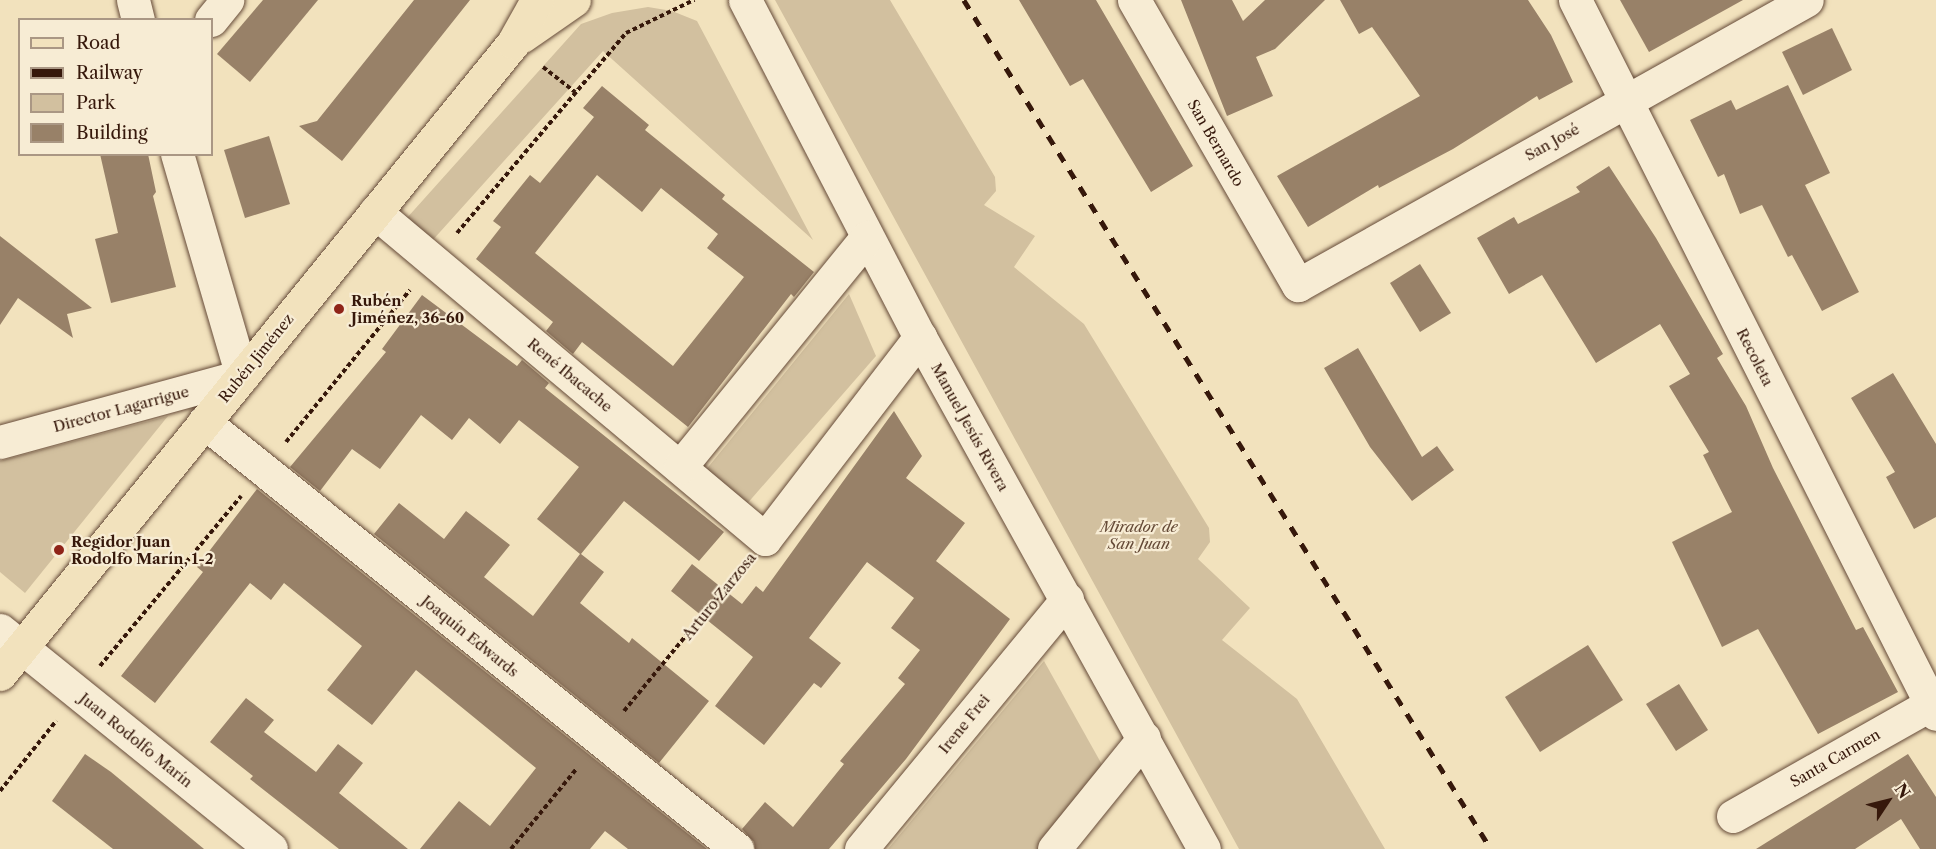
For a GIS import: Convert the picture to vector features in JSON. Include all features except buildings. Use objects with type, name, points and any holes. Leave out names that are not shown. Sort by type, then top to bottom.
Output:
[{"type":"main road","name":"Rubén Jiménez","points":[[0,674],[11,639],[204,422],[242,376],[513,42],[537,0]]},
{"type":"main road","name":"Rubén Jiménez","points":[[513,42],[574,0]]},
{"type":"street","points":[[133,0],[138,18]]},
{"type":"street","points":[[213,18],[227,0]]},
{"type":"street","name":"Manuel Jesús Rivera","points":[[745,0],[920,338],[1204,849]]},
{"type":"street","name":"San Bernardo","points":[[1134,0],[1298,285]]},
{"type":"street","name":"Recoleta","points":[[1575,0],[1934,706]]},
{"type":"street","name":"San José","points":[[1298,285],[1807,0]]},
{"type":"street","points":[[178,156],[242,376]]},
{"type":"street","name":"René Ibacache","points":[[375,212],[765,539]]},
{"type":"street","points":[[680,467],[867,237]]},
{"type":"street","name":"Arturo Zarzosa","points":[[765,539],[920,338]]},
{"type":"street","name":"Director Lagarrigue","points":[[0,442],[242,376]]},
{"type":"street","name":"Joaquín Edwards","points":[[204,422],[737,849]]},
{"type":"street","name":"Irene Frei","points":[[861,849],[1066,599]]},
{"type":"street","name":"Juan Rodolfo Marín","points":[[11,639],[271,849]]},
{"type":"street","name":"Santa Carmen","points":[[1733,816],[1934,706]]},
{"type":"street","points":[[1054,849],[1144,738]]},
{"type":"path","points":[[0,790],[434,261],[626,33],[694,0]]},
{"type":"path","name":"Arturo Zarzosa","points":[[511,849],[765,539]]},
{"type":"green space","name":"Mirador de San Juan","points":[[775,0],[890,0],[995,177],[996,191],[984,205],[1035,236],[1014,267],[1084,324],[1209,528],[1210,542],[1198,559],[1250,608],[1222,640],[1297,699],[1385,849],[1239,849]]},
{"type":"green space","points":[[648,7],[672,11],[697,21],[813,240],[603,51],[431,242],[406,219],[581,24],[612,13]]},
{"type":"green space","points":[[849,294],[876,356],[746,505],[705,471]]},
{"type":"green space","points":[[168,416],[25,593],[0,572],[0,461]]},
{"type":"green space","points":[[1044,661],[1105,770],[1041,849],[888,849]]},
{"type":"railway","points":[[964,0],[1491,849]]},
{"type":"place","name":"Rubén Jiménez, 36-60","points":[[339,309]]},
{"type":"place","name":"Regidor Juan Rodolfo Marín, 1-2","points":[[59,550]]}]
